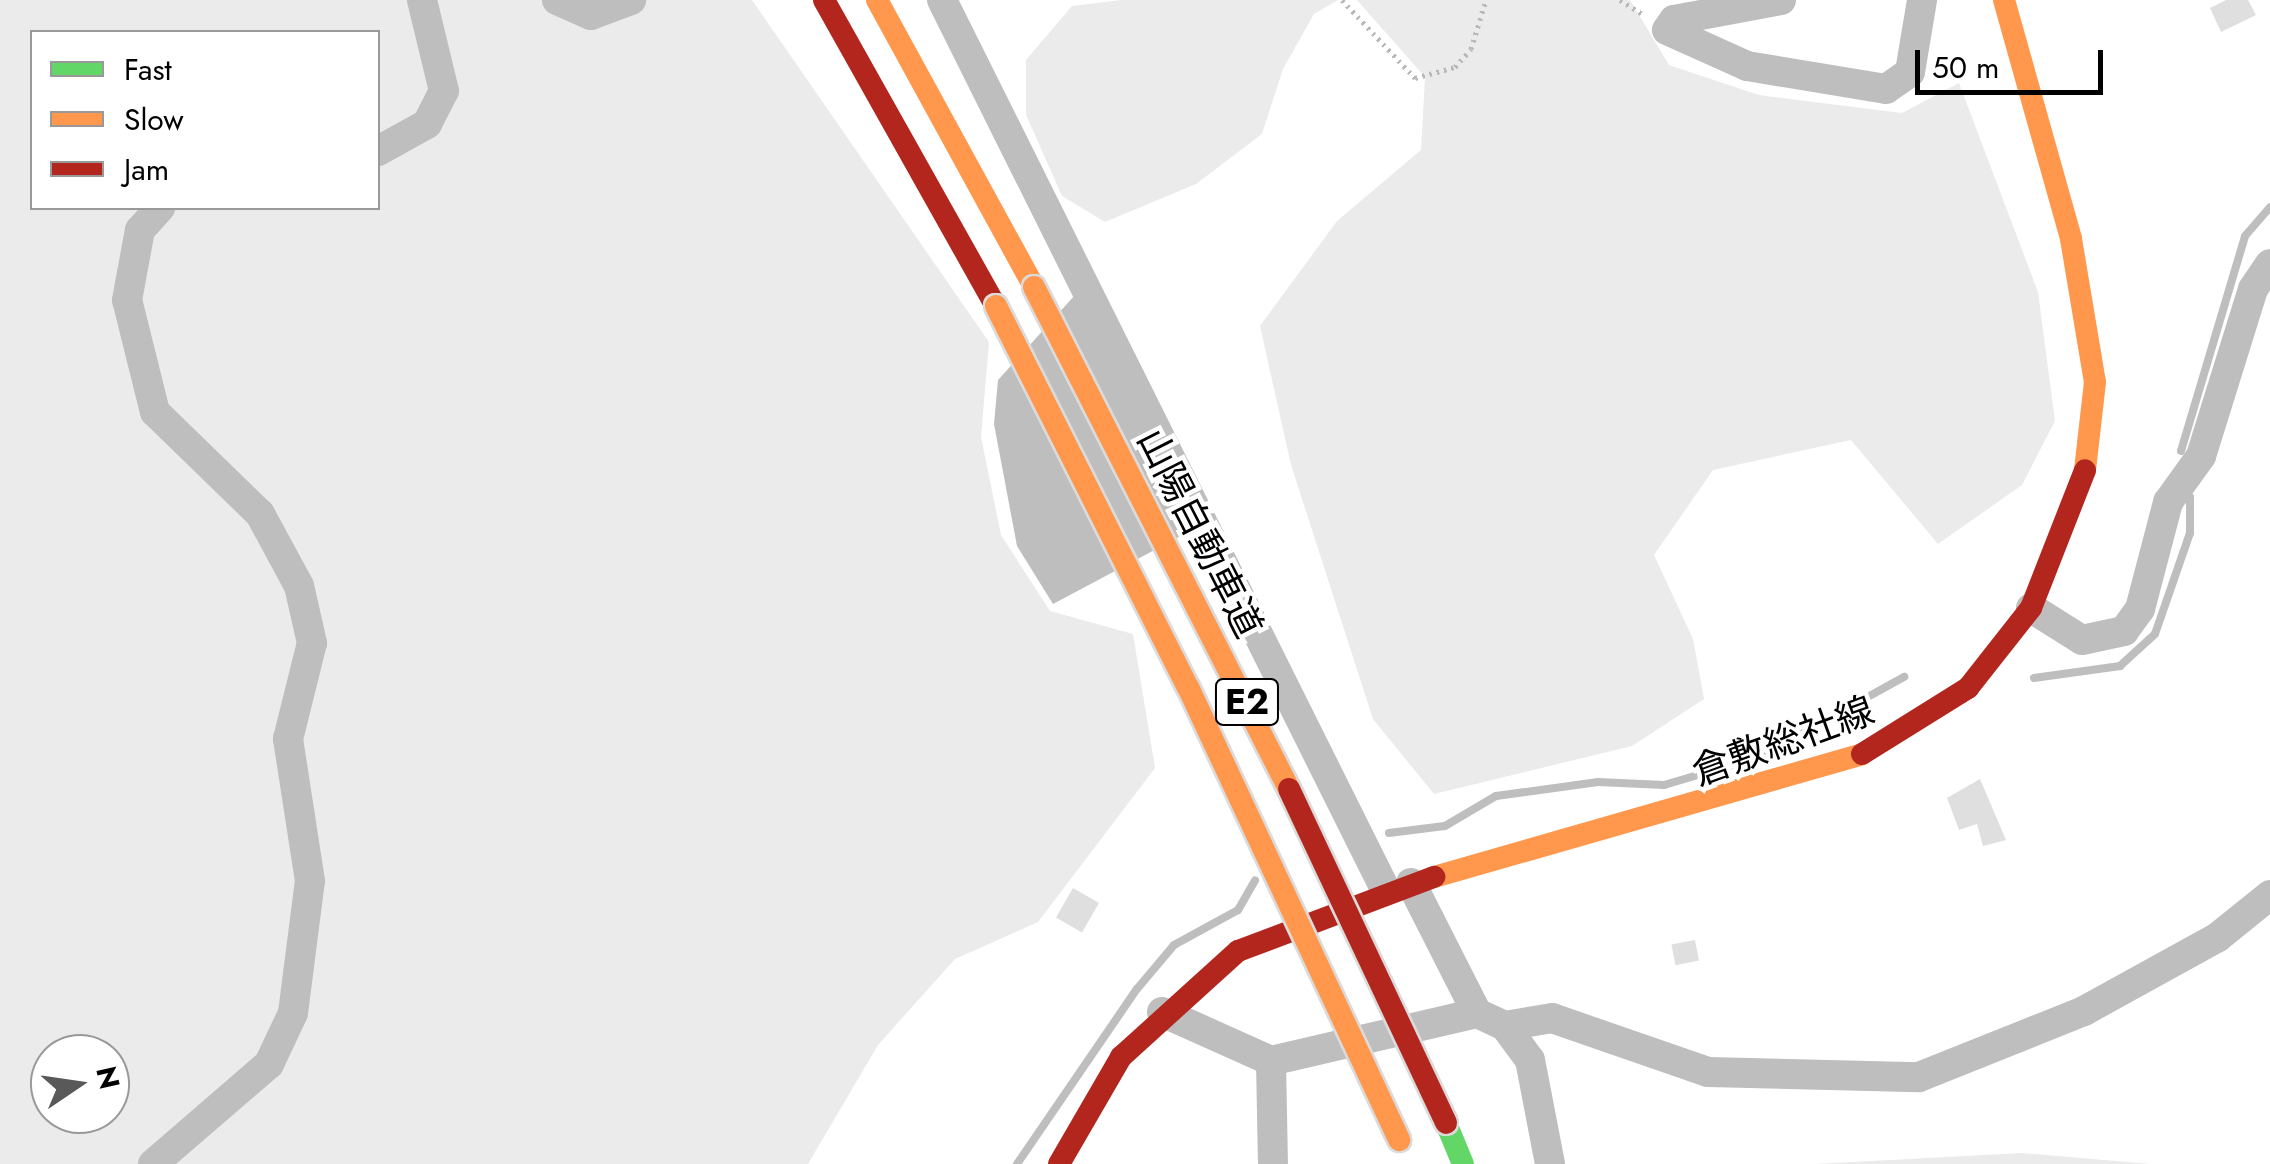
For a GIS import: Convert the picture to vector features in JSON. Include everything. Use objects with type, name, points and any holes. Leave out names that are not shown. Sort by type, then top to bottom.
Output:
[{"type":"main road","name":"E2","points":[[824,0],[996,306],[1188,687],[1409,1164]]},
{"type":"main road","name":"山陽自動車道","points":[[876,0],[1034,287],[1252,711],[1463,1164]]},
{"type":"main road","name":"倉敷総社線","points":[[1060,1164],[1121,1058],[1162,1012],[1238,952],[1399,887],[1744,800],[1888,743],[1968,688],[2031,608],[2090,458],[2095,382],[2071,239],[2004,0]]},
{"type":"street","points":[[380,149],[427,124],[444,91],[422,0]]},
{"type":"street","points":[[556,0],[592,15],[631,0]]},
{"type":"street","points":[[942,0],[1399,887],[1477,1013],[1505,1026],[1530,1060],[1550,1164]]},
{"type":"street","points":[[1782,0],[1674,20],[1667,30],[1747,66],[1886,88],[1910,72],[1922,0]]},
{"type":"street","points":[[154,1164],[268,1064],[292,1013],[310,881],[288,739],[312,643],[299,586],[260,514],[155,412],[127,300],[140,230],[158,210]]},
{"type":"street","points":[[2031,608],[2082,640],[2124,631],[2140,610],[2168,502],[2200,456],[2270,264]]},
{"type":"street","points":[[1505,1026],[1552,1018],[1708,1072],[1919,1077],[2084,1012],[2218,937],[2270,895]]},
{"type":"street","points":[[1162,1012],[1271,1061],[1477,1013]]},
{"type":"street","points":[[1271,1061],[1272,1164]]},
{"type":"path","points":[[1342,0],[1415,78],[1455,67],[1472,49],[1486,0]]},
{"type":"shaded area","points":[[0,0],[752,0],[989,342],[981,437],[1001,535],[1050,611],[1133,634],[1155,768],[1038,922],[955,959],[878,1045],[808,1164],[0,1164]]},
{"type":"shaded area","points":[[1121,0],[1338,0],[1314,14],[1283,69],[1262,134],[1196,184],[1105,222],[1062,196],[1026,115],[1026,60],[1072,6]]},
{"type":"shaded area","points":[[1357,0],[1630,0],[1669,65],[1759,95],[1902,113],[1959,83],[2038,292],[2055,421],[2022,485],[1938,544],[1851,440],[1713,470],[1654,555],[1693,639],[1704,699],[1632,746],[1434,794],[1373,719],[1291,465],[1260,326],[1337,221],[1421,150],[1425,77]]},
{"type":"shaded area","points":[[1075,295],[1194,529],[1053,604],[1017,546],[994,424],[998,380]]},
{"type":"shaded area","points":[[2022,1153],[2150,1164],[1815,1164]]},
{"type":"building","points":[[2226,0],[2248,0],[2256,15],[2221,32],[2210,8]]},
{"type":"building","points":[[1980,779],[2006,840],[1983,846],[1977,824],[1959,830],[1947,798]]},
{"type":"building","points":[[1073,888],[1099,903],[1082,932],[1056,917]]},
{"type":"building","points":[[1695,940],[1699,961],[1675,965],[1671,945]]},
{"type":"waterway","points":[[2181,451],[2245,236],[2270,207]]},
{"type":"waterway","points":[[2034,678],[2120,666],[2155,634],[2190,533],[2190,497]]},
{"type":"waterway","points":[[1389,833],[1445,826],[1496,796],[1598,782],[1664,785],[1759,757],[1904,677]]},
{"type":"waterway","points":[[1017,1164],[1137,989],[1174,945],[1238,910],[1255,880]]},
{"type":"traffic: fast","points":[[1446,1123],[1463,1164]]},
{"type":"traffic: slow","points":[[877,0],[1034,287]]},
{"type":"traffic: slow","points":[[2004,0],[2071,239],[2095,382],[2085,470]]},
{"type":"traffic: slow","points":[[1034,287],[1289,789]]},
{"type":"traffic: slow","points":[[996,306],[1188,687],[1399,1140]]},
{"type":"traffic: slow","points":[[1434,877],[1862,754]]},
{"type":"traffic: jam","points":[[824,0],[996,306]]},
{"type":"traffic: jam","points":[[1862,754],[1968,688],[2031,608],[2085,470]]},
{"type":"traffic: jam","points":[[1289,789],[1446,1123]]},
{"type":"traffic: jam","points":[[1059,1164],[1121,1057],[1238,951],[1434,877]]}]
